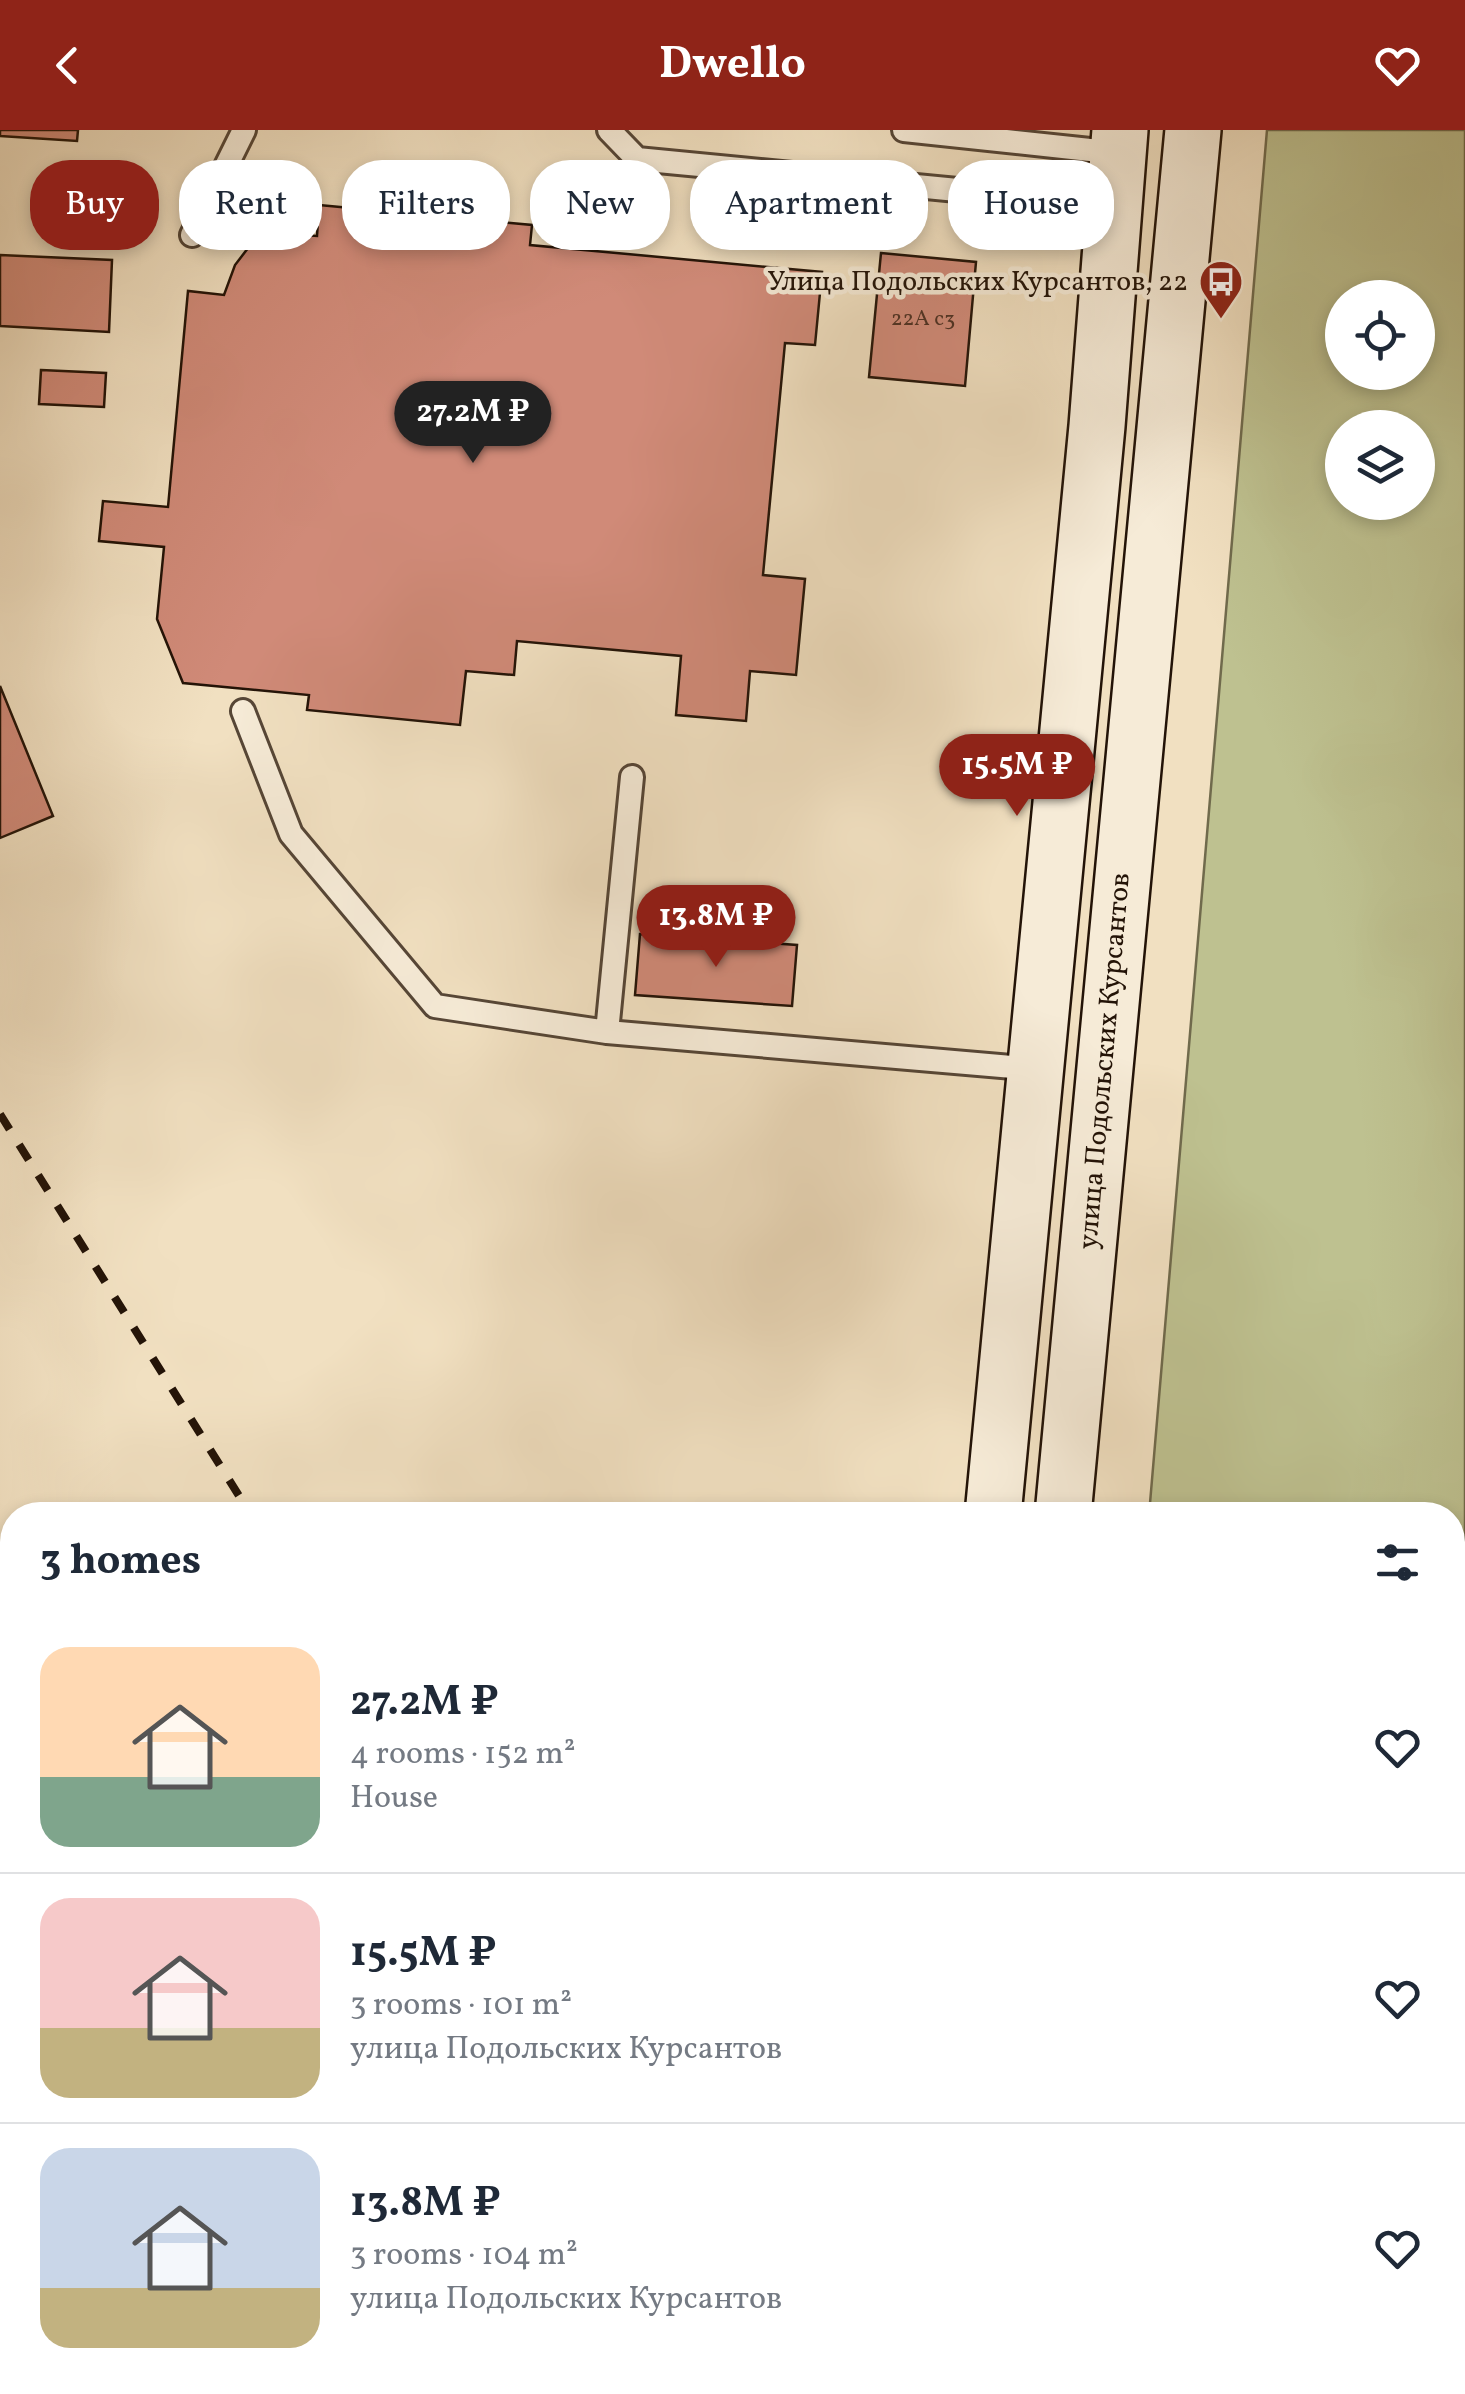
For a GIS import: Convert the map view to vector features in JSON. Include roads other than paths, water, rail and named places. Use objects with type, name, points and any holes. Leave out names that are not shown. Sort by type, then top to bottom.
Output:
[{"type":"main road","name":"улица Подольских Курсантов","points":[[1064,1502],[1193,130]]},
{"type":"main road","points":[[994,1502],[1118,161]]},
{"type":"lane","points":[[229,160],[244,130]]},
{"type":"lane","points":[[609,130],[637,160],[1050,199],[1118,161]]},
{"type":"lane","points":[[904,130],[1118,161]]},
{"type":"lane","points":[[243,711],[290,834],[435,1006],[608,1032],[1036,1069]]},
{"type":"lane","points":[[608,1032],[632,777]]},
{"type":"railway","points":[[0,1114],[243,1502]]},
{"type":"place","name":"Улица Подольских Курсантов, 22","points":[[1221,320]]}]
